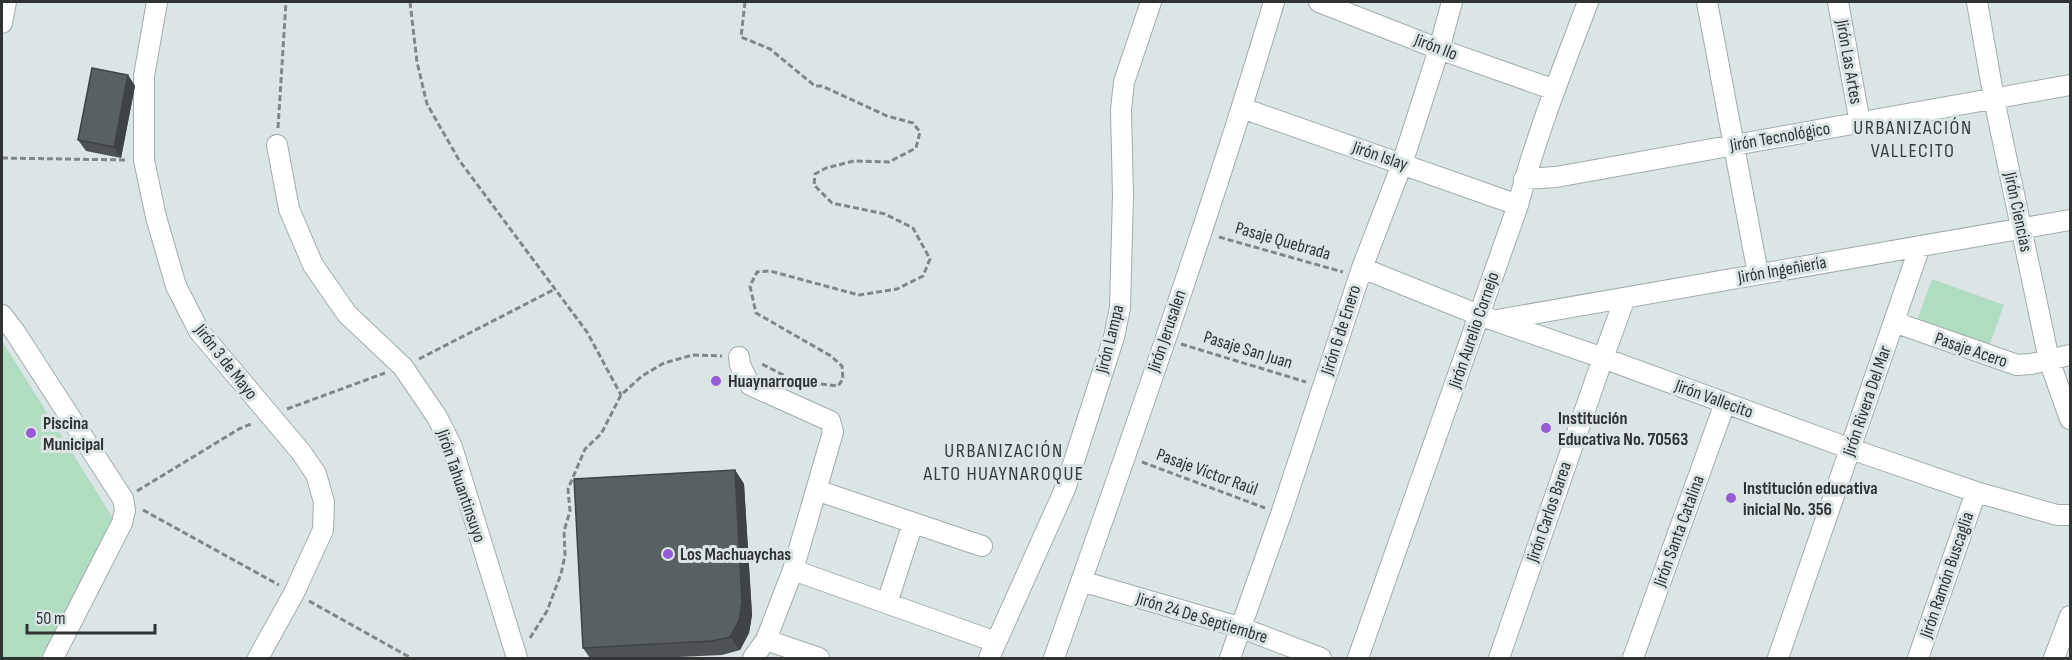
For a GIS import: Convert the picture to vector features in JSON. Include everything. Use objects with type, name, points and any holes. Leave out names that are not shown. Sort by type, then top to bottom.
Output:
[{"type":"street","points":[[2,23],[6,2]]},
{"type":"street","name":"Jirón 3 de Mayo","points":[[157,2],[144,76],[144,160],[156,217],[176,286],[199,331],[301,452],[316,474],[324,502],[323,530],[294,593],[258,658]]},
{"type":"street","name":"Jirón Lampa","points":[[993,650],[1065,489],[1114,337],[1120,308],[1123,195],[1121,110],[1124,82],[1151,2]]},
{"type":"street","name":"Jirón Jerusalen","points":[[1054,658],[1201,232],[1274,2]]},
{"type":"street","name":"Jirón Ilo","points":[[1319,2],[1439,49],[1555,90]]},
{"type":"street","name":"Jirón 6 de Enero","points":[[1230,658],[1239,627],[1281,514],[1360,272],[1402,164],[1452,2]]},
{"type":"street","name":"Jirón Aurelio Cornejo","points":[[1358,658],[1486,318],[1524,179],[1588,2]]},
{"type":"street","points":[[1707,2],[1758,274]]},
{"type":"street","name":"Jirón Las Artes","points":[[1838,2],[1860,123]]},
{"type":"street","name":"Jirón Ciencias","points":[[1977,2],[1994,99],[2049,360],[2070,419]]},
{"type":"street","name":"Jirón Tecnológico","points":[[1524,179],[1556,177],[2070,85]]},
{"type":"street","name":"Jirón Islay","points":[[1242,108],[1518,205]]},
{"type":"street","name":"Jirón Tahuantinsuyo","points":[[277,145],[289,209],[313,265],[347,314],[403,367],[437,417],[452,447],[523,653]]},
{"type":"street","name":"Jirón Ingeñiería","points":[[1486,318],[1625,298],[2070,220]]},
{"type":"street","name":"Jirón Rivera Del Mar","points":[[1778,658],[1920,246]]},
{"type":"street","name":"Jirón Vallecito","points":[[1360,272],[1976,492],[2057,515],[2070,515]]},
{"type":"street","name":"Jirón Carlos Barea","points":[[1499,658],[1625,298]]},
{"type":"street","points":[[2,315],[22,342],[123,499],[125,510],[122,523],[53,658]]},
{"type":"street","name":"Pasaje Acero","points":[[1894,322],[2006,363],[2024,365],[2070,355]]},
{"type":"street","points":[[739,357],[740,365],[750,385],[830,421],[833,432],[793,570],[766,640],[753,658]]},
{"type":"street","name":"Jirón Santa Catalina","points":[[1633,658],[1725,403]]},
{"type":"street","points":[[816,490],[982,546]]},
{"type":"street","name":"Jirón Ramón Buscaglia","points":[[1918,658],[1976,492]]},
{"type":"street","points":[[887,603],[913,523]]},
{"type":"street","points":[[793,570],[887,603],[993,650]]},
{"type":"street","name":"Jirón 24 De Septiembre","points":[[1081,581],[1239,627],[1321,658]]},
{"type":"street","points":[[2054,658],[2070,616]]},
{"type":"street","points":[[766,640],[819,658]]},
{"type":"path","points":[[277,145],[286,2]]},
{"type":"path","points":[[410,2],[417,62],[427,104],[459,160],[586,332],[621,395]]},
{"type":"path","points":[[523,653],[530,636],[547,611],[561,574],[565,555],[564,531],[570,512],[568,489],[585,449],[601,434],[621,395],[642,376],[664,363],[693,355],[747,357],[795,381],[838,386],[843,379],[842,366],[831,356],[756,313],[750,286],[757,272],[770,271],[859,295],[897,289],[922,276],[930,259],[913,228],[885,214],[832,203],[814,185],[815,174],[826,168],[854,161],[889,162],[916,148],[920,132],[913,123],[887,116],[822,86],[815,86],[770,49],[741,37],[745,2]]},
{"type":"path","points":[[2,158],[144,160]]},
{"type":"path","name":"Pasaje Quebrada","points":[[1201,232],[1360,272]]},
{"type":"path","points":[[123,499],[239,429],[270,415],[403,367],[555,289]]},
{"type":"path","name":"Pasaje San Juan","points":[[1165,339],[1322,387]]},
{"type":"path","name":"Pasaje Víctor Raúl","points":[[1124,456],[1281,514]]},
{"type":"path","points":[[123,499],[411,658]]},
{"type":"green space","points":[[1932,279],[2004,305],[1987,352],[1915,326]]},
{"type":"green space","name":"Piscina Municipal","points":[[2,341],[113,518],[44,658],[2,658]]},
{"type":"building","points":[[92,68],[128,75],[114,147],[78,140]]},
{"type":"building","name":"Los Machuaychas","points":[[735,470],[742,602],[739,620],[730,637],[712,641],[583,648],[574,479]]},
{"type":"place","name":"Huaynarroque","points":[[716,381]]},
{"type":"place","name":"Institución Educativa No. 70563","points":[[1546,428]]},
{"type":"place","name":"Piscina Municipal","points":[[31,433]]},
{"type":"place","name":"Institución educativa inicial No. 356","points":[[1731,498]]},
{"type":"place","name":"Los Machuaychas","points":[[668,554]]},
{"type":"district","name":"URBANIZACIÓN VALLECITO","points":[[1913,140]]},
{"type":"district","name":"URBANIZACIÓN ALTO HUAYNAROQUE","points":[[1004,462]]}]
